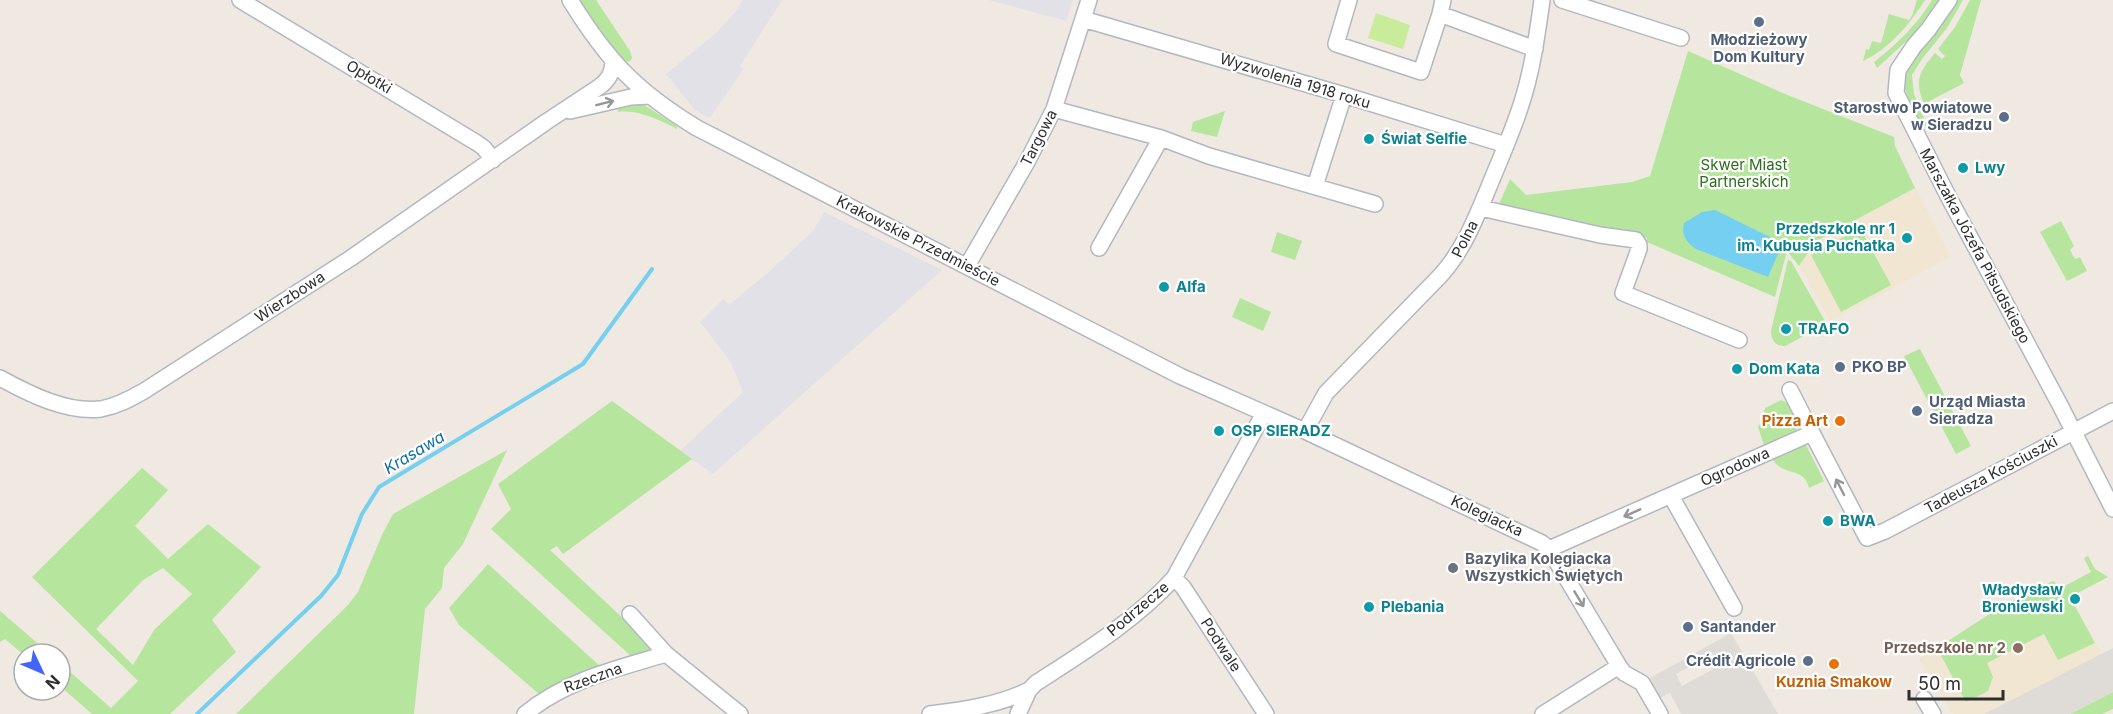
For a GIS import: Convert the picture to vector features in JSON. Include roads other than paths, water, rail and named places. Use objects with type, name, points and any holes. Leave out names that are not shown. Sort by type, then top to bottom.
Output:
[{"type":"street","name":"Opłotki","points":[[240,0],[477,143],[493,160]]},
{"type":"street","name":"Krakowskie Przedmieście","points":[[570,0],[588,30],[613,62],[649,96],[697,128],[1180,376],[1305,432]]},
{"type":"street","name":"Targowa","points":[[967,266],[1027,162],[1054,109],[1089,0]]},
{"type":"street","points":[[1348,0],[1336,44],[1421,72],[1442,7],[1535,49]]},
{"type":"street","name":"Polna","points":[[1305,432],[1326,393],[1455,260],[1480,208],[1521,106],[1535,49],[1542,0]]},
{"type":"street","points":[[1562,0],[1681,38]]},
{"type":"street","name":"Marszałka Józefa Piłsudskiego","points":[[1949,0],[1898,70],[1896,93],[2113,509]]},
{"type":"street","name":"Wyzwolenia 1918 roku","points":[[1083,18],[1506,145]]},
{"type":"street","name":"Wierzbowa","points":[[0,378],[62,405],[84,410],[123,403],[351,258],[606,82],[613,62]]},
{"type":"street","points":[[1315,186],[1344,95]]},
{"type":"street","name":"Wierzbowa","points":[[561,113],[631,96],[649,96]]},
{"type":"street","points":[[1054,109],[1161,138],[1209,156],[1375,204]]},
{"type":"street","points":[[1099,248],[1161,138]]},
{"type":"street","points":[[1480,208],[1600,235],[1636,240],[1639,249],[1623,293],[1739,340]]},
{"type":"street","points":[[1790,390],[1812,433]]},
{"type":"street","name":"Tadeusza Kościuszki","points":[[1812,433],[1868,538],[2113,411]]},
{"type":"street","name":"Podrzecze","points":[[1017,714],[1029,690],[1138,611],[1174,578],[1264,413]]},
{"type":"street","name":"Kolegiacka","points":[[1305,432],[1528,536],[1549,549],[1618,666],[1624,673],[1642,683],[1659,714]]},
{"type":"street","name":"Ogrodowa","points":[[1549,549],[1812,433]]},
{"type":"street","points":[[1671,496],[1734,608]]},
{"type":"street","name":"Podwale","points":[[1174,578],[1183,587],[1266,714]]},
{"type":"street","points":[[630,614],[666,654],[740,714]]},
{"type":"street","name":"Rzeczna","points":[[525,714],[557,691],[582,679],[666,654]]},
{"type":"street","points":[[1543,714],[1618,666]]},
{"type":"street","points":[[930,714],[972,708],[1018,696],[1029,690]]},
{"type":"street","points":[[1924,699],[1933,714]]},
{"type":"water","points":[[1715,210],[1780,242],[1781,247],[1768,277],[1696,249],[1687,241],[1683,231],[1684,223],[1702,212]]},
{"type":"waterway","name":"Krasawa","points":[[197,714],[321,596],[338,575],[362,514],[379,487],[583,364],[652,269]]},
{"type":"place","name":"Młodzieżowy Dom Kultury","points":[[1759,22]]},
{"type":"place","name":"Starostwo Powiatowe w Sieradzu","points":[[2004,117]]},
{"type":"place","name":"Świat Selfie","points":[[1369,139]]},
{"type":"place","name":"Lwy","points":[[1963,168]]},
{"type":"place","name":"Przedszkole nr 1 im. Kubusia Puchatka","points":[[1907,238]]},
{"type":"place","name":"Alfa","points":[[1164,287]]},
{"type":"place","name":"TRAFO","points":[[1786,329]]},
{"type":"place","name":"PKO BP","points":[[1840,367]]},
{"type":"place","name":"Dom Kata","points":[[1737,369]]},
{"type":"place","name":"Urząd Miasta Sieradza","points":[[1917,411]]},
{"type":"place","name":"Pizza Art","points":[[1840,421]]},
{"type":"place","name":"OSP SIERADZ","points":[[1219,431]]},
{"type":"place","name":"BWA","points":[[1828,521]]},
{"type":"place","name":"Bazylika Kolegiacka Wszystkich Świętych","points":[[1453,568]]},
{"type":"place","name":"Władysław Broniewski","points":[[2075,599]]},
{"type":"place","name":"Plebania","points":[[1369,607]]},
{"type":"place","name":"Santander","points":[[1688,627]]},
{"type":"place","name":"Przedszkole nr 2","points":[[2018,648]]},
{"type":"place","name":"Crédit Agricole","points":[[1808,661]]},
{"type":"place","name":"Kuznia Smakow","points":[[1834,664]]},
{"type":"park label","name":"Skwer Miast Partnerskich","points":[[1744,174]]}]
